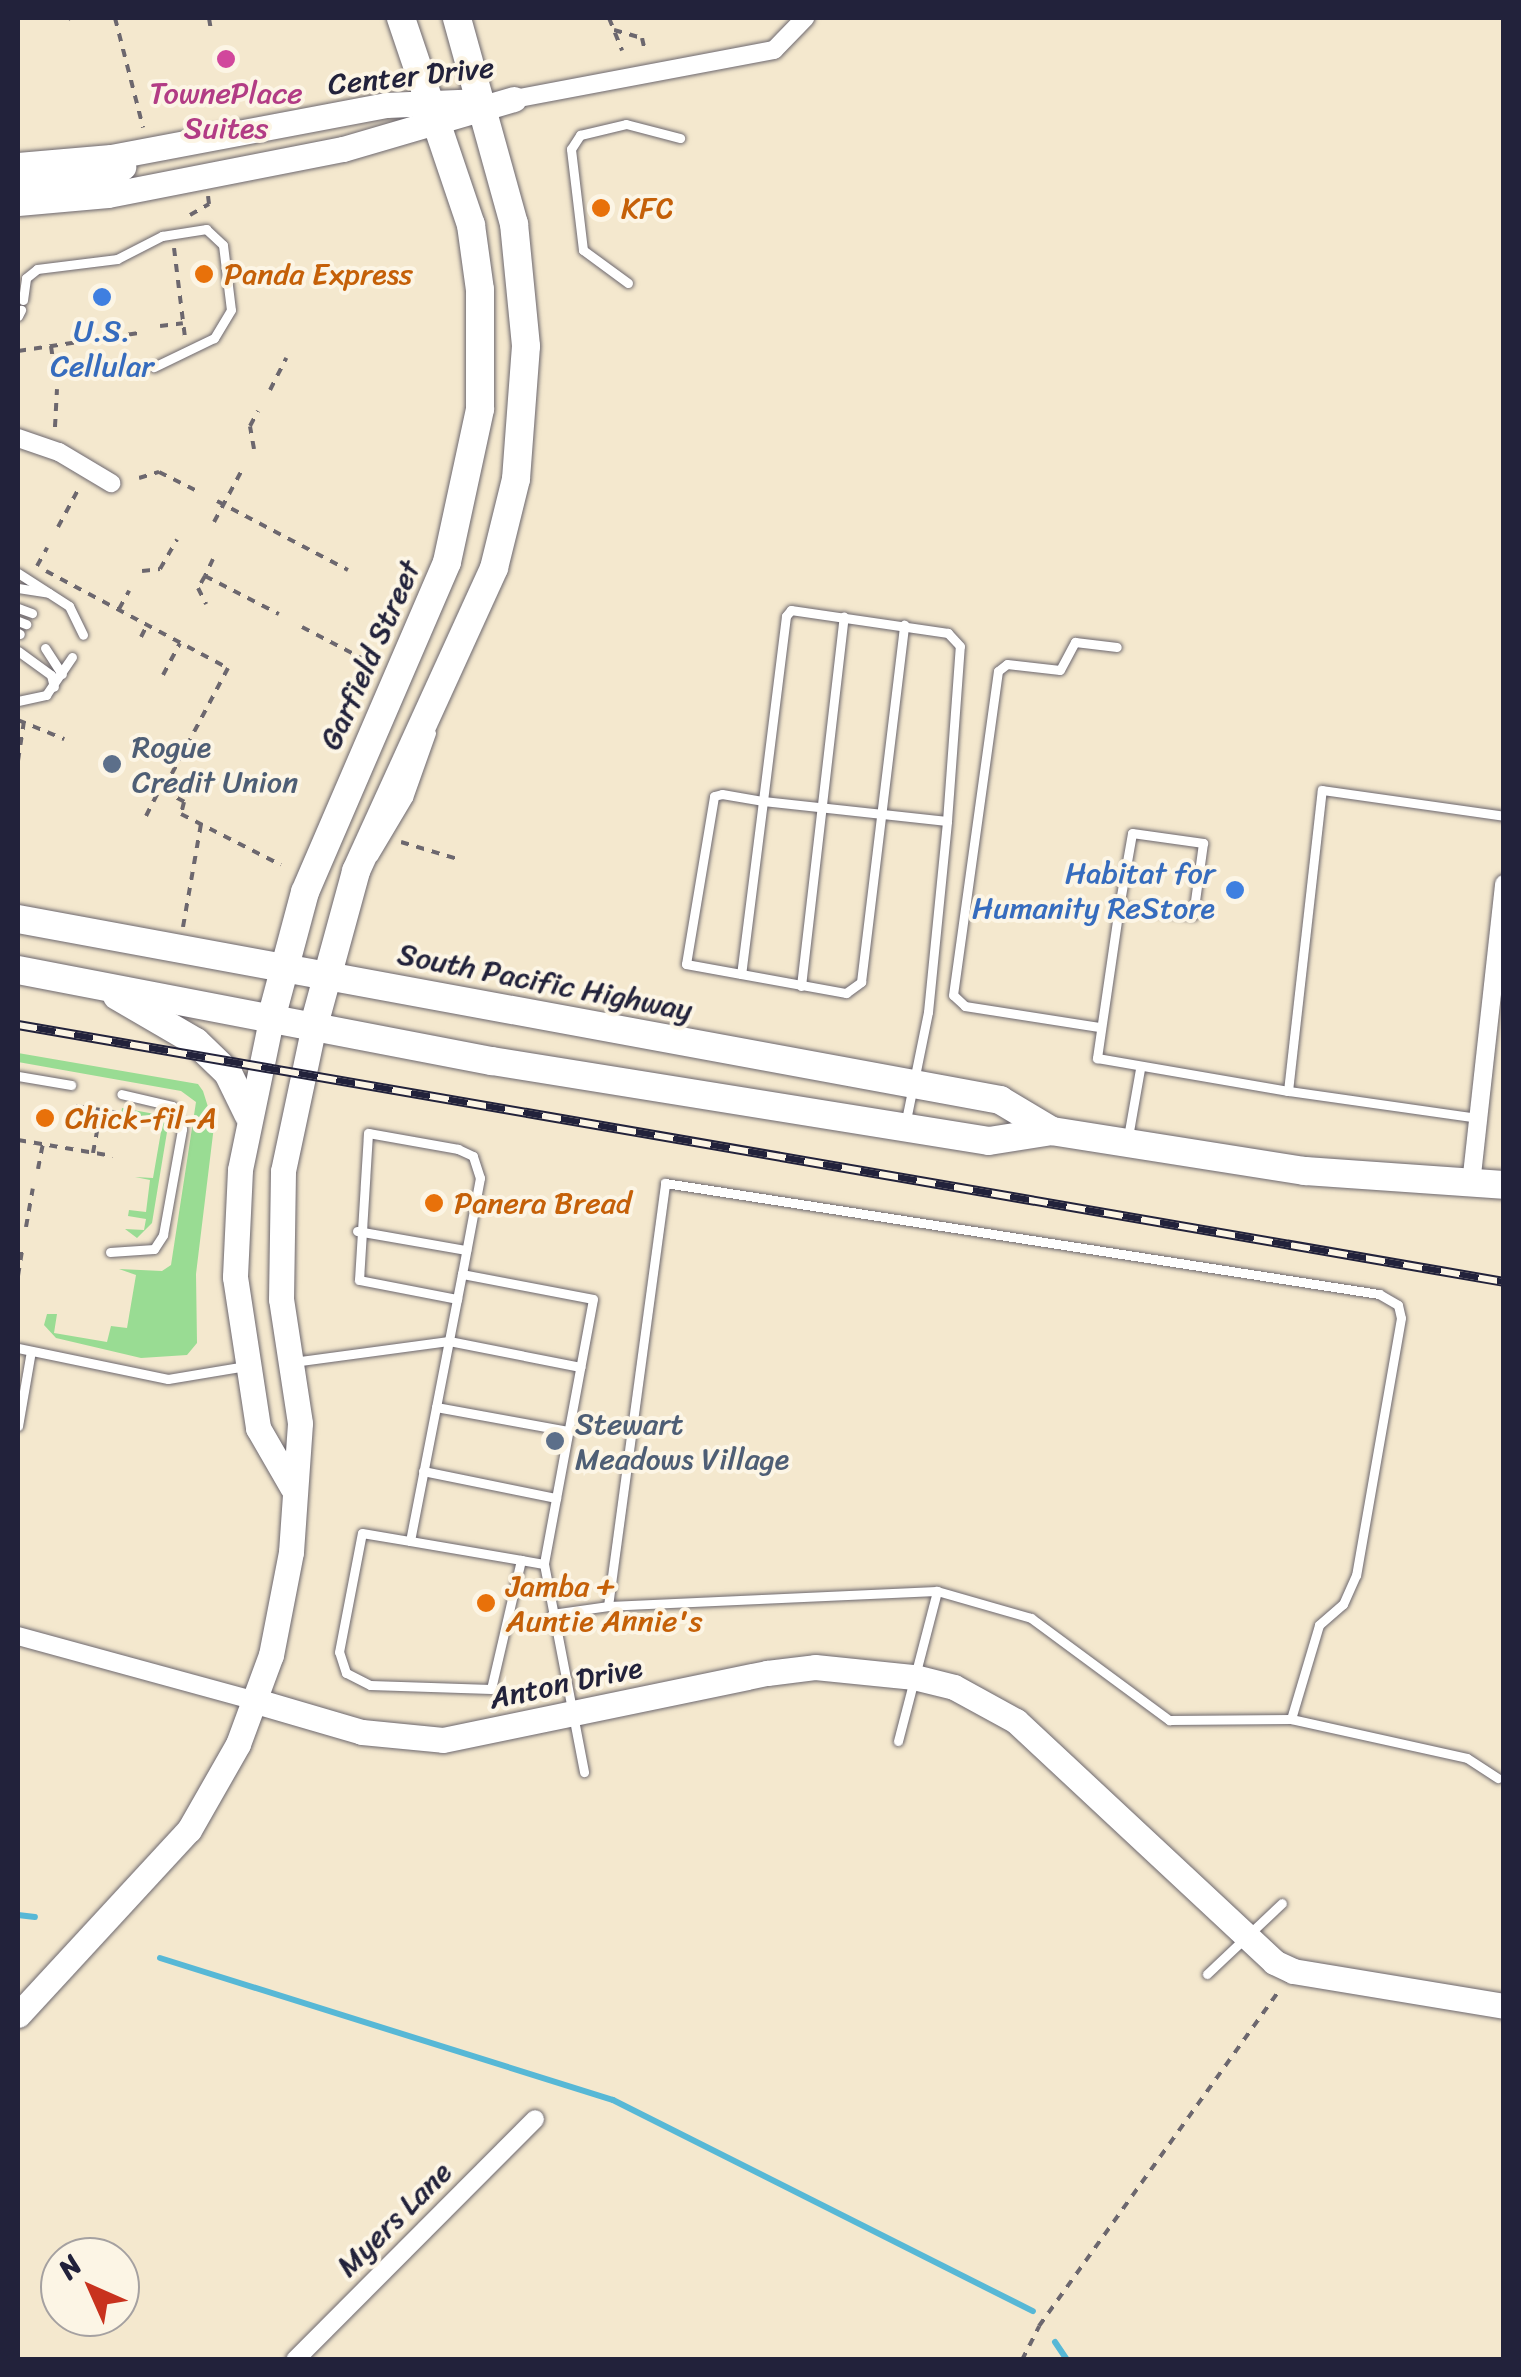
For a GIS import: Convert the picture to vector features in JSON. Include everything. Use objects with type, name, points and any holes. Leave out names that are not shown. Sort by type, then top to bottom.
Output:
[{"type":"main road","name":"Garfield Street","points":[[292,1487],[258,1428],[246,1366],[235,1227],[248,1114],[283,970],[348,782],[413,652],[447,562],[471,474],[480,409],[480,290],[464,194],[401,18]]},
{"type":"main road","points":[[18,2015],[189,1830],[256,1701],[285,1597],[300,1423],[280,1282],[283,1171],[314,1025],[356,872],[494,568],[516,480],[524,413],[516,243],[484,105],[458,18]]},
{"type":"main road","name":"Center Drive","points":[[18,203],[108,195],[436,113],[514,99]]},
{"type":"main road","name":"Center Drive","points":[[18,165],[146,141],[386,105],[436,113]]},
{"type":"main road","points":[[18,182],[112,175],[146,141]]},
{"type":"main road","name":"South Pacific Highway","points":[[18,920],[1000,1100],[1052,1131]]},
{"type":"main road","name":"South Pacific Highway","points":[[18,970],[272,1015],[492,1061],[989,1142],[1052,1131],[1305,1171],[1504,1185]]},
{"type":"main road","points":[[94,984],[196,1042],[228,1073],[248,1114]]},
{"type":"main road","name":"Anton Drive","points":[[256,1701],[309,1720],[406,1738],[478,1735],[815,1667],[914,1677],[954,1687],[1016,1721],[1245,1938],[1283,1966]]},
{"type":"main road","points":[[1283,1966],[1504,2006]]},
{"type":"street","name":"Center Drive","points":[[514,99],[774,50],[805,18]]},
{"type":"street","points":[[18,438],[59,452],[111,483]]},
{"type":"street","points":[[1471,1184],[1504,884]]},
{"type":"street","name":"Anton Drive","points":[[18,1636],[256,1701]]},
{"type":"street","name":"Myers Lane","points":[[295,2360],[536,2119]]},
{"type":"lane","points":[[628,283],[583,250],[571,149],[580,135],[626,124],[680,138]]},
{"type":"lane","points":[[20,309],[26,278],[37,268],[117,259],[172,234],[206,229],[216,235],[231,310],[214,338],[154,368]]},
{"type":"lane","points":[[18,573],[56,594],[78,618],[83,635]]},
{"type":"lane","points":[[18,588],[56,594]]},
{"type":"lane","points":[[18,608],[32,613]]},
{"type":"lane","points":[[741,974],[786,616],[798,608],[948,632],[960,646],[947,821],[928,1012],[904,1128]]},
{"type":"lane","points":[[801,986],[844,616]]},
{"type":"lane","points":[[904,626],[882,814],[862,982],[846,993],[694,967],[684,955],[708,803],[722,794],[821,807],[882,814],[947,821]]},
{"type":"lane","points":[[1099,1027],[965,1006],[953,995],[998,671],[1006,664],[1060,670],[1075,642],[1117,647]]},
{"type":"lane","points":[[45,648],[59,660],[62,674]]},
{"type":"lane","points":[[18,651],[51,675],[54,687]]},
{"type":"lane","points":[[18,700],[37,700],[54,687],[72,657]]},
{"type":"lane","points":[[1288,1090],[1322,790],[1504,816]]},
{"type":"lane","points":[[1119,907],[1192,915],[1204,844],[1132,833],[1119,907],[1099,1027],[1097,1058],[1140,1068],[1478,1118]]},
{"type":"lane","points":[[1127,1144],[1140,1068]]},
{"type":"lane","points":[[18,1076],[71,1085]]},
{"type":"lane","points":[[110,1252],[154,1248],[163,1235],[182,1129],[172,1106],[121,1094]]},
{"type":"lane","points":[[410,1541],[462,1274],[480,1178],[474,1156],[368,1133],[357,1231],[359,1280],[457,1299]]},
{"type":"lane","points":[[608,1606],[665,1183],[1388,1296],[1401,1318],[1356,1575],[1343,1604],[1319,1625],[1291,1719]]},
{"type":"lane","points":[[357,1231],[466,1250]]},
{"type":"lane","points":[[462,1274],[593,1299],[544,1564],[584,1772]]},
{"type":"lane","points":[[290,1363],[449,1340],[580,1367]]},
{"type":"lane","points":[[18,1348],[168,1380],[246,1366]]},
{"type":"lane","points":[[18,1426],[31,1351]]},
{"type":"lane","points":[[436,1408],[568,1430]]},
{"type":"lane","points":[[424,1471],[556,1498]]},
{"type":"lane","points":[[522,1560],[492,1688],[370,1685],[346,1674],[340,1652],[362,1532],[410,1541],[522,1560],[544,1564]]},
{"type":"lane","points":[[552,1614],[608,1606],[937,1591],[1030,1618],[1168,1720],[1291,1719],[1467,1758],[1498,1778]]},
{"type":"lane","points":[[898,1741],[937,1591]]},
{"type":"lane","points":[[1207,1974],[1282,1903]]},
{"type":"path","points":[[115,18],[146,141]]},
{"type":"path","points":[[209,18],[211,30]]},
{"type":"path","points":[[609,18],[622,51]]},
{"type":"path","points":[[614,30],[642,38],[644,46]]},
{"type":"path","points":[[186,342],[170,226],[209,204],[208,194]]},
{"type":"path","points":[[160,326],[183,324]]},
{"type":"path","points":[[18,351],[138,333]]},
{"type":"path","points":[[52,346],[54,367]]},
{"type":"path","points":[[270,390],[286,358]]},
{"type":"path","points":[[55,427],[57,390]]},
{"type":"path","points":[[254,449],[250,426],[258,411]]},
{"type":"path","points":[[214,522],[242,470]]},
{"type":"path","points":[[139,478],[159,472],[198,491]]},
{"type":"path","points":[[58,527],[78,488]]},
{"type":"path","points":[[217,501],[348,570]]},
{"type":"path","points":[[142,571],[160,569],[177,540]]},
{"type":"path","points":[[37,566],[47,548]]},
{"type":"path","points":[[206,604],[198,588],[213,559]]},
{"type":"path","points":[[27,561],[228,668],[146,816]]},
{"type":"path","points":[[204,576],[278,614]]},
{"type":"path","points":[[119,610],[129,591]]},
{"type":"path","points":[[140,638],[147,625]]},
{"type":"path","points":[[302,627],[373,664]]},
{"type":"path","points":[[163,675],[180,643]]},
{"type":"path","points":[[18,761],[21,721],[64,739]]},
{"type":"path","points":[[149,783],[184,802],[181,814],[282,865]]},
{"type":"path","points":[[184,927],[201,824]]},
{"type":"path","points":[[397,840],[461,860]]},
{"type":"path","points":[[76,1106],[119,1113]]},
{"type":"path","points":[[93,1152],[101,1110]]},
{"type":"path","points":[[18,1140],[113,1156]]},
{"type":"path","points":[[38,1169],[43,1144]]},
{"type":"path","points":[[26,1227],[33,1188]]},
{"type":"path","points":[[18,1276],[23,1246]]},
{"type":"path","points":[[1022,2360],[1039,2326],[1283,1966]]},
{"type":"green space","points":[[18,1053],[198,1084],[203,1091],[214,1126],[196,1274],[197,1343],[187,1355],[141,1358],[56,1338],[44,1325],[47,1314],[57,1314],[54,1333],[107,1342],[111,1326],[127,1328],[136,1275],[119,1269],[162,1271],[171,1265],[196,1102],[181,1091],[18,1062]]},
{"type":"green space","points":[[122,1108],[155,1114],[168,1126],[152,1223],[137,1238],[125,1229],[144,1230],[146,1219],[128,1216],[129,1210],[146,1212],[150,1180],[135,1177],[153,1178],[162,1126],[121,1116]]},
{"type":"waterway","points":[[18,1915],[35,1917]]},
{"type":"waterway","points":[[160,1958],[613,2100],[1033,2311]]},
{"type":"waterway","points":[[1055,2342],[1067,2360]]},
{"type":"railway","points":[[18,1025],[1504,1282]]},
{"type":"place","name":"TownePlace Suites","points":[[226,59]]},
{"type":"place","name":"KFC","points":[[601,208]]},
{"type":"place","name":"Panda Express","points":[[204,274]]},
{"type":"place","name":"U.S. Cellular","points":[[102,297]]},
{"type":"place","name":"Rogue Credit Union","points":[[112,764]]},
{"type":"place","name":"Habitat for Humanity ReStore","points":[[1235,890]]},
{"type":"place","name":"Chick-fil-A","points":[[45,1118]]},
{"type":"place","name":"Panera Bread","points":[[434,1203]]},
{"type":"place","name":"Stewart Meadows Village","points":[[555,1441]]},
{"type":"place","name":"Jamba + Auntie Annie's","points":[[486,1603]]}]
